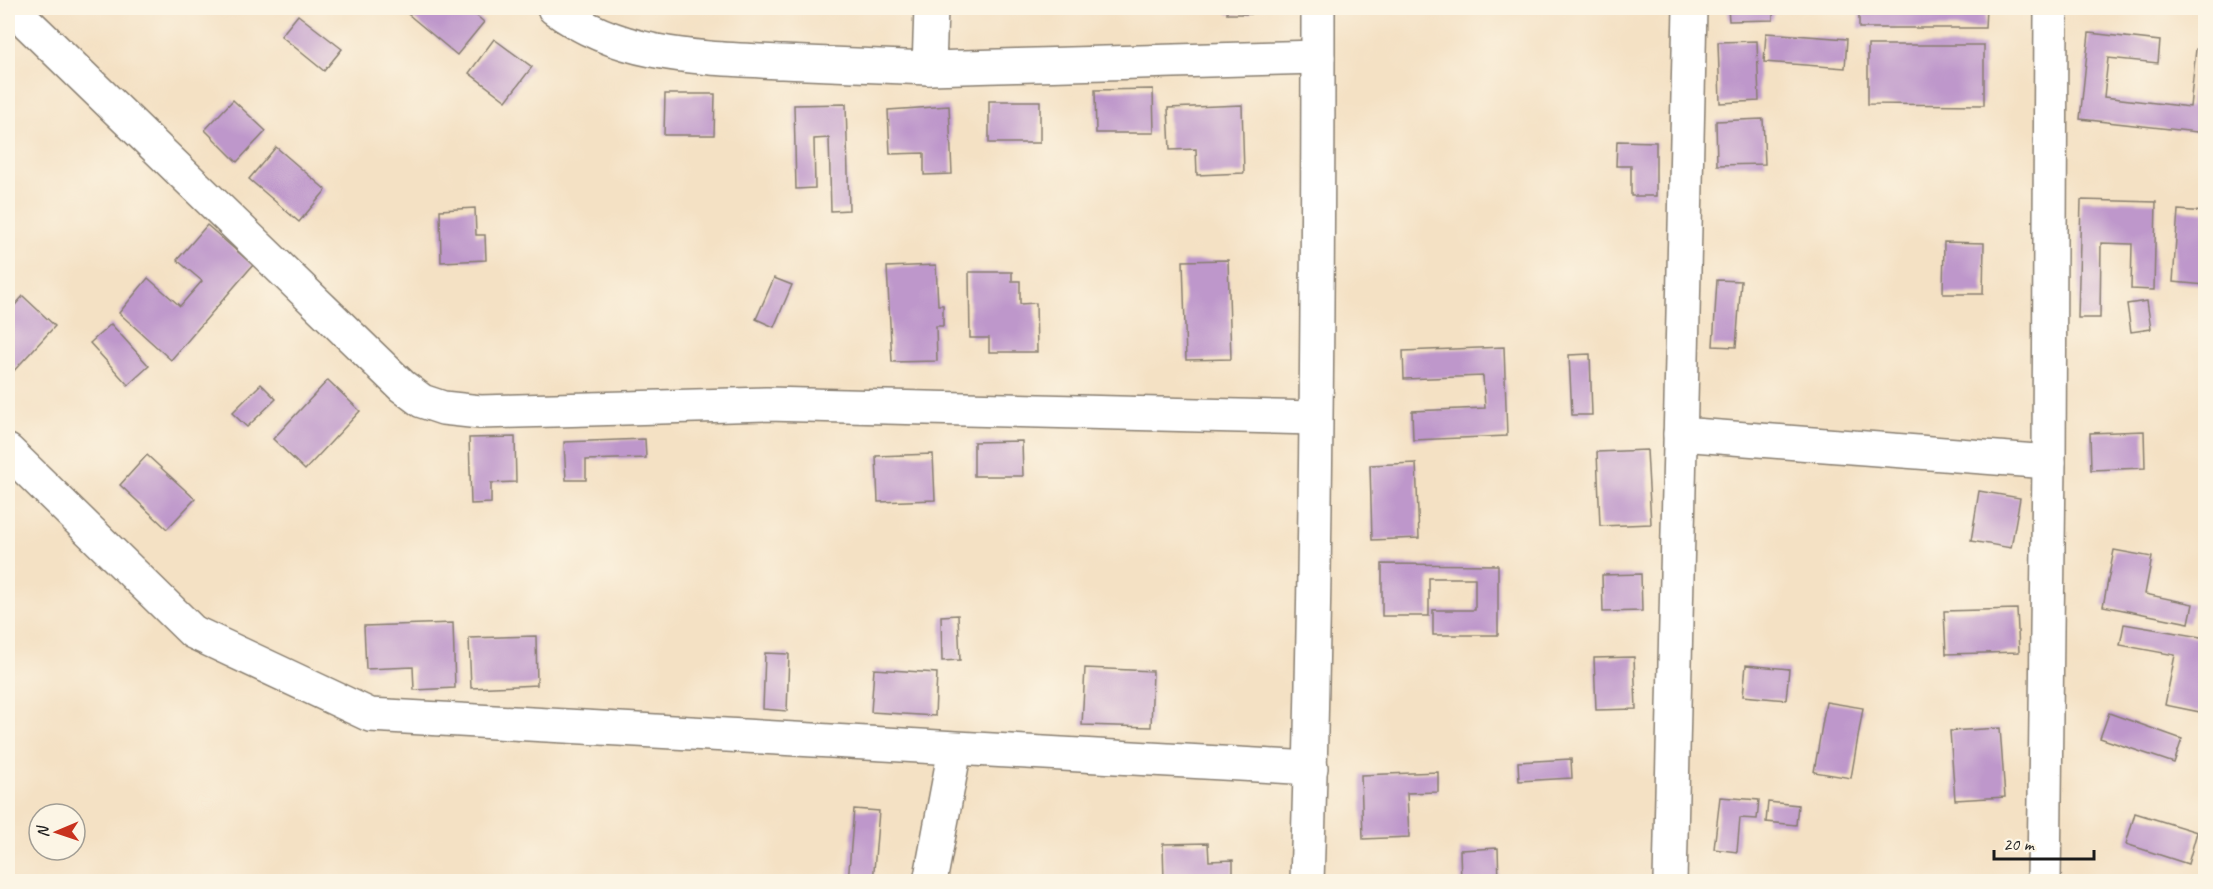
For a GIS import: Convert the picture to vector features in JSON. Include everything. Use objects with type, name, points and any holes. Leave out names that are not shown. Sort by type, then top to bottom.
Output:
[{"type":"street","points":[[12,8],[402,386],[422,401],[443,408],[480,412],[767,404],[1315,418]]},
{"type":"street","points":[[554,8],[600,36],[634,46],[698,58],[929,68],[1318,57]]},
{"type":"street","points":[[929,68],[931,8]]},
{"type":"street","points":[[1307,882],[1311,768],[1318,8]]},
{"type":"street","points":[[1670,882],[1690,8]]},
{"type":"street","points":[[2044,882],[2051,8]]},
{"type":"street","points":[[1680,434],[2049,462]]},
{"type":"street","points":[[8,451],[193,632],[370,715],[1311,768]]},
{"type":"street","points":[[930,882],[952,765]]},
{"type":"building","points":[[405,8],[467,8],[484,22],[457,55],[403,10]]},
{"type":"building","points":[[1227,8],[1250,8],[1251,14],[1227,14]]},
{"type":"building","points":[[1728,8],[1773,8],[1773,20],[1729,21]]},
{"type":"building","points":[[1859,8],[1986,8],[1985,28],[1859,28]]},
{"type":"building","points":[[298,15],[342,49],[324,71],[281,36]]},
{"type":"building","points":[[1766,33],[1847,39],[1845,68],[1764,62]]},
{"type":"building","points":[[2089,33],[2160,41],[2158,63],[2108,58],[2104,97],[2190,107],[2196,49],[2206,50],[2206,133],[2080,119]]},
{"type":"building","points":[[494,39],[532,67],[506,101],[469,73]]},
{"type":"building","points":[[1757,41],[1759,101],[1720,103],[1718,42]]},
{"type":"building","points":[[1868,45],[1984,45],[1984,105],[1868,104]]},
{"type":"building","points":[[1153,89],[1154,133],[1096,133],[1095,90]]},
{"type":"building","points":[[665,94],[715,94],[714,135],[664,135]]},
{"type":"building","points":[[233,100],[266,131],[237,162],[205,130]]},
{"type":"building","points":[[989,101],[1040,101],[1040,143],[989,143]]},
{"type":"building","points":[[846,104],[849,210],[831,211],[829,138],[814,139],[815,188],[796,189],[794,105]]},
{"type":"building","points":[[1242,105],[1244,173],[1197,175],[1196,149],[1170,150],[1168,108]]},
{"type":"building","points":[[949,106],[952,174],[924,175],[924,153],[890,154],[888,110]]},
{"type":"building","points":[[1763,119],[1765,164],[1717,165],[1716,121]]},
{"type":"building","points":[[1617,141],[1656,142],[1656,196],[1631,196],[1631,166],[1616,166]]},
{"type":"building","points":[[276,147],[326,190],[299,222],[249,179]]},
{"type":"building","points":[[2081,200],[2156,202],[2154,290],[2131,289],[2132,244],[2101,243],[2100,318],[2078,318]]},
{"type":"building","points":[[475,208],[476,235],[485,235],[486,260],[441,262],[440,210]]},
{"type":"building","points":[[2178,210],[2206,212],[2206,285],[2173,282]]},
{"type":"building","points":[[207,225],[253,265],[171,360],[119,313],[148,278],[180,306],[202,281],[177,260]]},
{"type":"building","points":[[1944,242],[1984,243],[1983,294],[1943,294]]},
{"type":"building","points":[[1228,260],[1231,359],[1186,360],[1183,261]]},
{"type":"building","points":[[936,265],[938,305],[943,305],[943,326],[936,326],[937,361],[892,362],[887,267]]},
{"type":"building","points":[[969,272],[1012,272],[1012,281],[1020,281],[1020,304],[1036,303],[1037,352],[989,352],[989,338],[970,338]]},
{"type":"building","points":[[774,278],[792,285],[774,327],[756,319]]},
{"type":"building","points":[[1717,280],[1741,281],[1736,347],[1713,346]]},
{"type":"building","points":[[23,296],[55,326],[11,374],[8,371],[8,313]]},
{"type":"building","points":[[2147,301],[2151,329],[2131,332],[2127,304]]},
{"type":"building","points":[[111,324],[149,366],[128,385],[90,343]]},
{"type":"building","points":[[1504,347],[1507,436],[1413,440],[1412,411],[1485,408],[1483,376],[1404,379],[1403,351]]},
{"type":"building","points":[[1590,354],[1592,415],[1572,415],[1569,355]]},
{"type":"building","points":[[328,380],[360,411],[305,470],[273,439]]},
{"type":"building","points":[[261,384],[276,399],[247,427],[232,413]]},
{"type":"building","points":[[2144,431],[2145,468],[2091,470],[2090,433]]},
{"type":"building","points":[[515,437],[516,482],[491,483],[491,503],[471,504],[469,438]]},
{"type":"building","points":[[645,439],[646,458],[586,460],[586,480],[566,480],[564,442]]},
{"type":"building","points":[[1022,441],[1023,476],[974,476],[974,442]]},
{"type":"building","points":[[1647,450],[1651,524],[1600,526],[1597,452]]},
{"type":"building","points":[[933,454],[935,500],[878,502],[876,456]]},
{"type":"building","points":[[147,455],[195,499],[167,529],[120,485]]},
{"type":"building","points":[[1416,463],[1419,538],[1372,540],[1370,465]]},
{"type":"building","points":[[1979,491],[2020,498],[2011,548],[1971,541]]},
{"type":"building","points":[[2114,550],[2152,557],[2145,594],[2193,604],[2189,623],[2103,606]]},
{"type":"building","points":[[1382,564],[1498,565],[1498,635],[1433,635],[1433,610],[1475,610],[1475,578],[1429,578],[1429,616],[1382,616]]},
{"type":"building","points":[[1641,574],[1642,611],[1603,612],[1602,575]]},
{"type":"building","points":[[2017,609],[2019,652],[1946,654],[1944,611]]},
{"type":"building","points":[[958,615],[960,660],[942,661],[941,616]]},
{"type":"building","points":[[453,623],[455,688],[414,690],[413,667],[366,669],[364,626]]},
{"type":"building","points":[[2124,624],[2206,638],[2206,682],[2200,712],[2165,705],[2175,655],[2120,645]]},
{"type":"building","points":[[536,636],[537,685],[471,688],[469,638]]},
{"type":"building","points":[[765,653],[789,654],[787,711],[763,709]]},
{"type":"building","points":[[1634,657],[1636,709],[1596,710],[1594,658]]},
{"type":"building","points":[[1746,665],[1789,669],[1786,700],[1743,696]]},
{"type":"building","points":[[1085,668],[1153,671],[1151,727],[1082,725]]},
{"type":"building","points":[[874,669],[937,673],[935,716],[871,712]]},
{"type":"building","points":[[1826,702],[1863,708],[1851,778],[1814,772]]},
{"type":"building","points":[[2109,713],[2182,739],[2174,763],[2100,738]]},
{"type":"building","points":[[2000,728],[2005,797],[1955,800],[1950,731]]},
{"type":"building","points":[[1571,759],[1572,778],[1519,781],[1518,762]]},
{"type":"building","points":[[1438,772],[1438,792],[1407,793],[1409,837],[1363,839],[1361,775]]},
{"type":"building","points":[[1720,797],[1759,800],[1757,819],[1740,818],[1737,852],[1714,849]]},
{"type":"building","points":[[1768,802],[1798,805],[1796,825],[1766,822]]},
{"type":"building","points":[[854,809],[879,811],[873,882],[848,882]]},
{"type":"building","points":[[2135,813],[2197,832],[2188,864],[2126,844]]},
{"type":"building","points":[[1208,843],[1209,861],[1233,860],[1233,882],[1164,882],[1163,844]]},
{"type":"building","points":[[1498,848],[1499,882],[1461,882],[1460,850]]}]
